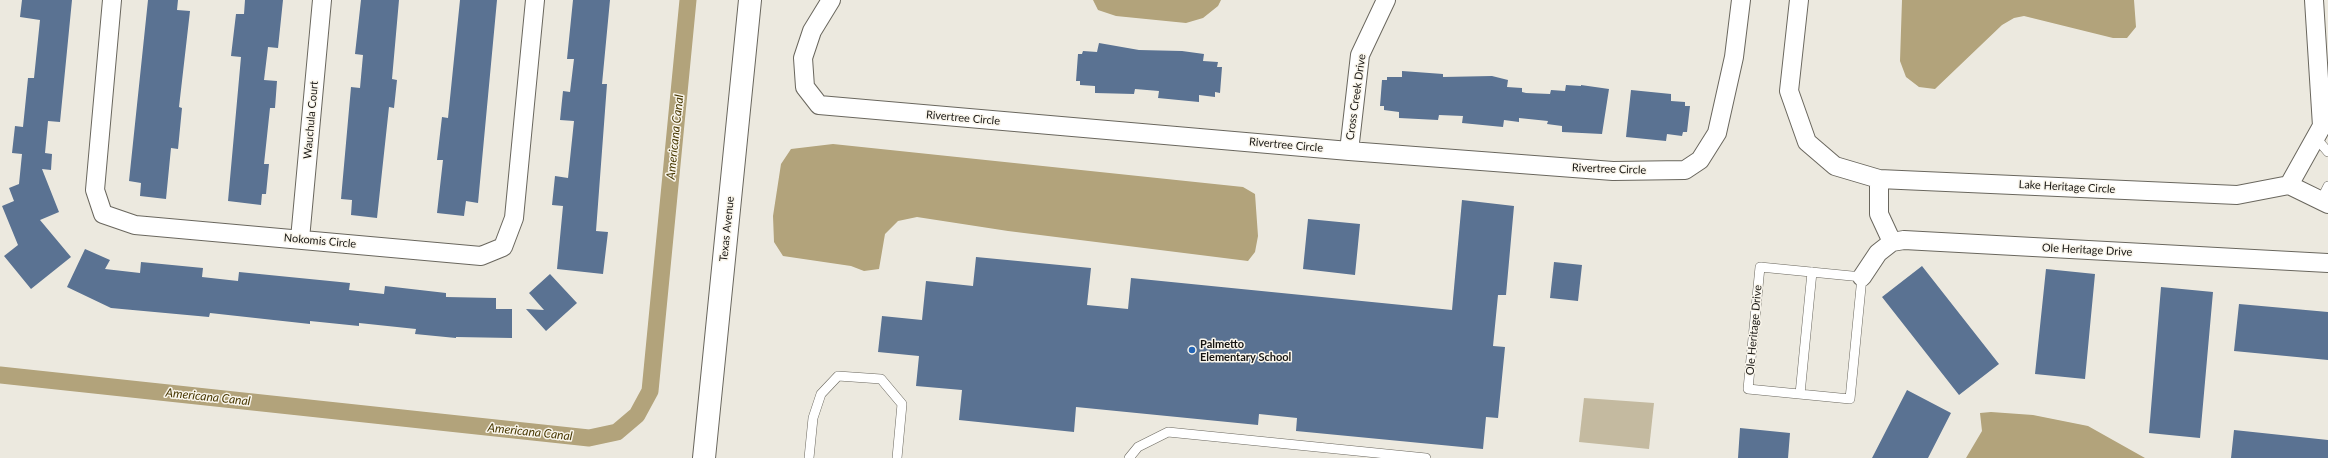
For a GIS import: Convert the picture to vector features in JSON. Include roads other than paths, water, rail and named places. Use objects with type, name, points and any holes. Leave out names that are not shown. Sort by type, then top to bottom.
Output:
[{"type":"street","name":"Nokomis Circle","points":[[112,0],[95,190],[103,214],[135,225],[481,256],[503,246],[514,218],[535,0]]},
{"type":"street","name":"Wauchula Court","points":[[300,239],[322,0]]},
{"type":"street","name":"Texas Avenue","points":[[704,458],[750,0]]},
{"type":"street","name":"Rivertree Circle","points":[[831,0],[812,31],[804,58],[805,87],[819,106],[1349,151],[1613,171],[1685,170],[1700,160],[1717,133],[1734,57],[1741,0]]},
{"type":"street","name":"Cross Creek Drive","points":[[1349,151],[1360,55],[1386,0]]},
{"type":"street","name":"Lake Heritage Circle","points":[[1799,0],[1789,91],[1807,142],[1835,166],[1879,179],[2237,195],[2289,185]]},
{"type":"street","points":[[2314,0],[2322,126],[2317,139],[2289,185],[2326,197]]},
{"type":"street","points":[[1879,179],[1879,214],[1892,242]]},
{"type":"street","name":"Ole Heritage Drive","points":[[1862,277],[1878,253],[1892,242],[1904,240],[2328,263]]},
{"type":"lane","points":[[2317,139],[2328,152]]},
{"type":"lane","name":"Ole Heritage Drive","points":[[1760,267],[1862,277],[1850,399],[1748,389],[1760,267]]},
{"type":"lane","points":[[1800,394],[1812,272]]},
{"type":"lane","points":[[809,458],[814,418],[821,394],[838,376],[881,379],[902,404],[897,458]]},
{"type":"lane","points":[[1129,458],[1138,447],[1168,432],[1426,458]]},
{"type":"waterway","name":"Americana Canal","points":[[0,375],[589,438],[617,432],[637,415],[650,391],[688,0]]},
{"type":"place","name":"Palmetto Elementary School","points":[[1192,350]]}]
